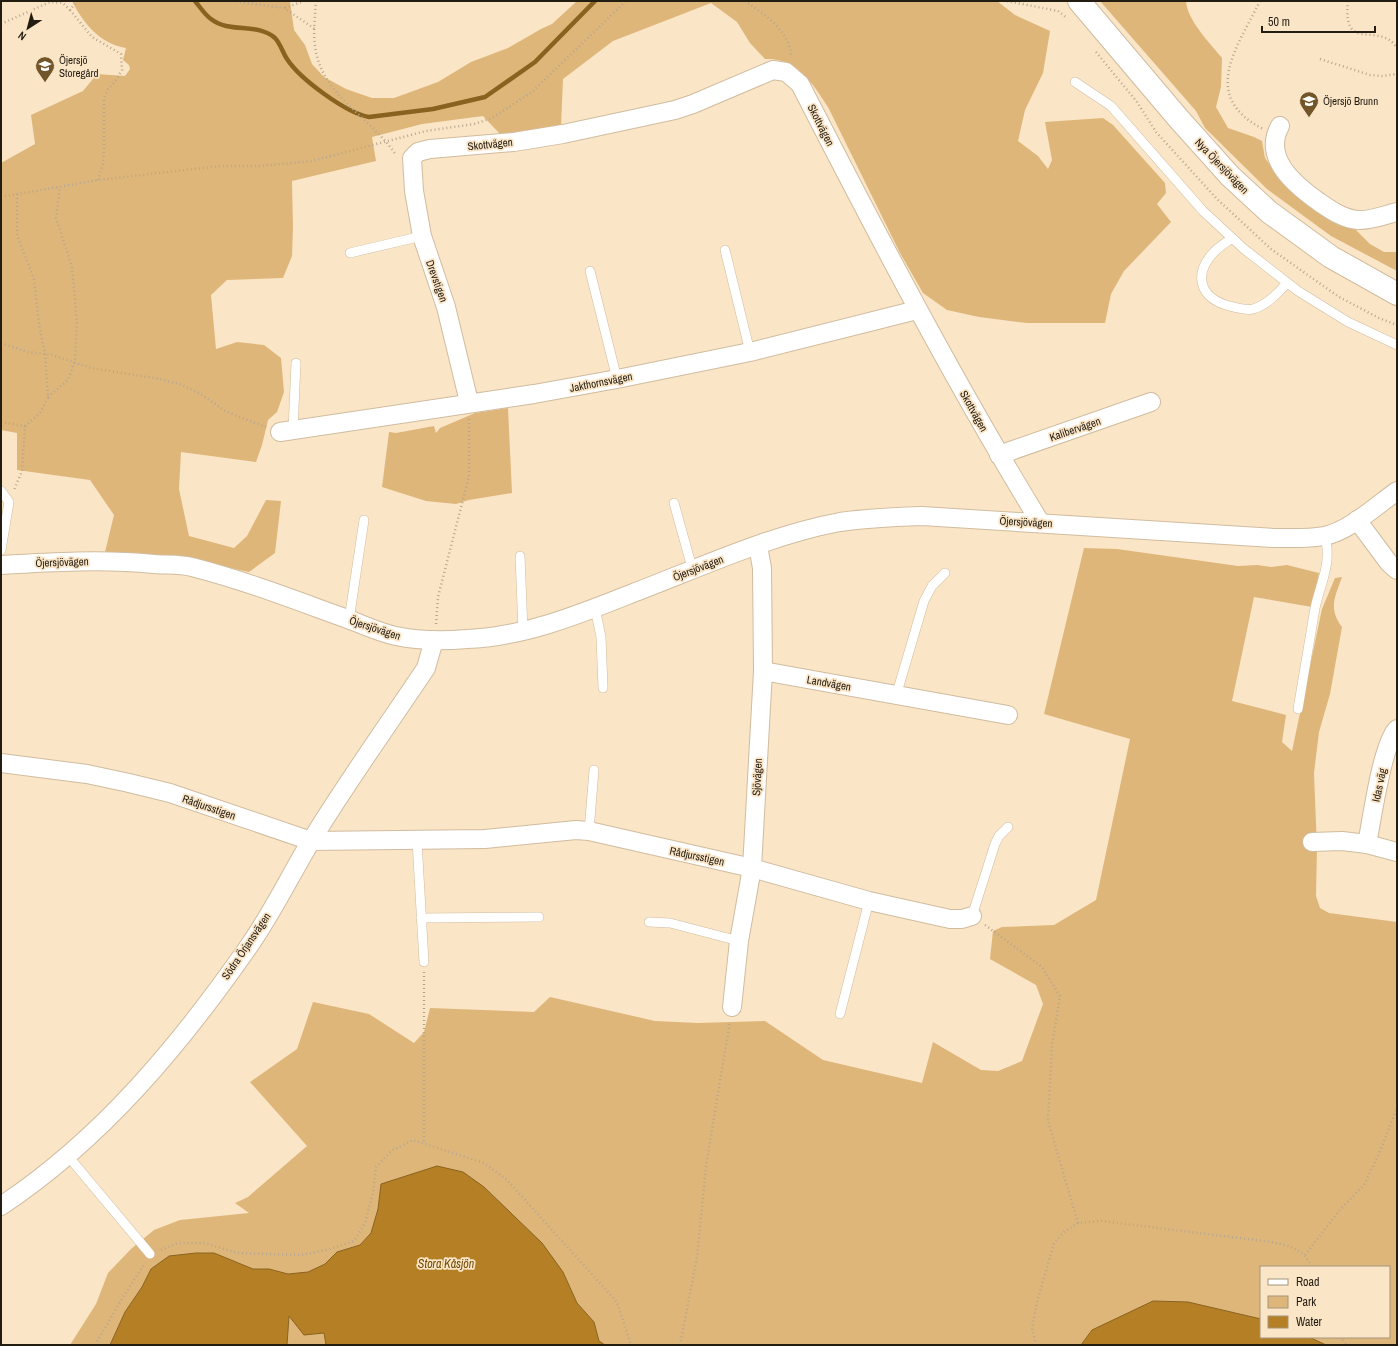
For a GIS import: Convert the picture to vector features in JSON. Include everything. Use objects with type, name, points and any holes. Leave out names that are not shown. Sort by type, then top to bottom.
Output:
[{"type":"street","name":"Nya Öjersjövägen","points":[[1079,1],[1214,159],[1269,212],[1331,257],[1397,294]]},
{"type":"street","name":"Skottvägen","points":[[405,158],[418,152],[430,149],[514,142],[563,134],[674,110],[693,104],[773,70],[786,72],[800,84],[917,310],[999,455],[1040,522]]},
{"type":"street","points":[[1277,130],[1274,146],[1279,162],[1289,178],[1304,192],[1331,210],[1345,217],[1359,220],[1397,212]]},
{"type":"street","name":"Drevstigen","points":[[405,158],[414,191],[422,236],[446,307],[469,402]]},
{"type":"street","name":"Jakthornsvägen","points":[[287,431],[469,402],[534,394],[617,379],[750,352],[917,310]]},
{"type":"street","name":"Kalibervägen","points":[[999,455],[1151,402]]},
{"type":"street","name":"Öjersjövägen","points":[[1,565],[77,561],[189,566],[256,586],[394,636],[434,640],[483,638],[523,631],[595,608],[758,546],[807,530],[841,522],[876,518],[922,516],[1040,522],[1274,538],[1325,536],[1357,520],[1397,491]]},
{"type":"street","points":[[1357,520],[1389,563],[1397,570]]},
{"type":"street","name":"Sjövägen","points":[[732,1007],[739,941],[752,868],[763,671],[762,568],[758,546]]},
{"type":"street","name":"Södra Örjansvägen","points":[[1,1206],[68,1156],[116,1110],[156,1068],[204,1006],[249,945],[311,841],[426,668],[434,640]]},
{"type":"street","name":"Landvägen","points":[[763,671],[1008,715]]},
{"type":"street","name":"Idas väg","points":[[1367,844],[1384,760],[1391,736],[1397,729]]},
{"type":"street","name":"Rådjursstigen","points":[[1,763],[87,774],[136,784],[170,793],[311,841],[417,841],[485,839],[576,830],[589,831],[752,868],[869,901],[950,919],[962,919],[972,916]]},
{"type":"street","points":[[1312,842],[1367,844],[1397,852]]},
{"type":"lane","points":[[1075,82],[1112,106],[1160,164],[1203,211],[1232,238],[1287,283],[1348,322],[1397,345]]},
{"type":"lane","points":[[350,254],[422,236]]},
{"type":"lane","points":[[1232,238],[1215,251],[1208,260],[1201,275],[1201,285],[1209,297],[1233,307],[1252,310],[1263,305],[1280,292],[1287,283]]},
{"type":"lane","points":[[725,250],[750,352]]},
{"type":"lane","points":[[590,271],[617,379]]},
{"type":"lane","points":[[287,431],[296,363]]},
{"type":"lane","points":[[1,492],[9,502],[1,550]]},
{"type":"lane","points":[[674,502],[691,564],[695,569]]},
{"type":"lane","points":[[349,620],[364,520]]},
{"type":"lane","points":[[1298,709],[1316,606],[1327,568],[1328,547],[1325,536]]},
{"type":"lane","points":[[520,556],[523,631]]},
{"type":"lane","points":[[896,696],[924,601],[932,586],[945,573]]},
{"type":"lane","points":[[595,608],[601,637],[603,688]]},
{"type":"lane","points":[[589,831],[594,770]]},
{"type":"lane","points":[[972,916],[995,844],[999,836],[1008,827]]},
{"type":"lane","points":[[417,841],[424,962]]},
{"type":"lane","points":[[840,1014],[869,901]]},
{"type":"lane","points":[[421,918],[539,917]]},
{"type":"lane","points":[[649,922],[670,923],[739,941]]},
{"type":"lane","points":[[68,1156],[150,1254]]},
{"type":"path","points":[[70,10],[77,1]]},
{"type":"path","points":[[232,1],[284,8],[315,29]]},
{"type":"path","points":[[284,8],[304,1]]},
{"type":"path","points":[[316,1],[316,54],[324,77],[386,141],[405,158]]},
{"type":"path","points":[[1,197],[98,180],[220,166],[286,164],[312,161],[426,131],[474,124],[492,118],[532,92],[626,1]]},
{"type":"path","points":[[745,1],[777,25],[790,49],[791,59],[786,72]]},
{"type":"path","points":[[1260,1],[1232,59],[1227,77],[1229,97],[1235,109],[1248,121],[1277,130]]},
{"type":"path","points":[[1348,1],[1347,12],[1349,26],[1355,33],[1381,36],[1393,42],[1397,48]]},
{"type":"path","points":[[1,24],[50,2],[63,3],[92,37],[121,54],[122,70],[114,83],[108,89],[104,98],[103,164],[98,180]]},
{"type":"path","points":[[1320,59],[1370,75],[1382,76],[1397,73]]},
{"type":"path","points":[[9,502],[22,471],[24,426],[40,413],[48,398],[68,380],[75,361],[77,322],[72,267],[56,218],[60,187]]},
{"type":"path","points":[[17,194],[17,235],[34,279],[39,324],[45,354],[48,398]]},
{"type":"path","points":[[1,343],[28,352],[45,354],[75,361],[106,371],[160,379],[182,385],[199,393],[227,412],[287,431]]},
{"type":"path","points":[[434,640],[438,597],[469,476],[469,402]]},
{"type":"path","points":[[1,422],[24,426]]},
{"type":"path","points":[[972,916],[1042,967],[1060,996],[1052,1045],[1048,1121],[1078,1224]]},
{"type":"path","points":[[424,962],[424,1144]]},
{"type":"path","points":[[680,1345],[697,1257],[706,1166],[732,1007]]},
{"type":"path","points":[[1305,1255],[1339,1211],[1364,1185],[1378,1156],[1397,1108]]},
{"type":"path","points":[[95,1345],[150,1254],[178,1243],[205,1243],[237,1253],[302,1255],[330,1249],[354,1241],[365,1223],[373,1193],[376,1167],[391,1151],[413,1140],[484,1163],[507,1180],[617,1302],[631,1345]]},
{"type":"path","points":[[1036,1345],[1032,1328],[1037,1302],[1054,1243],[1064,1232],[1078,1224],[1101,1221],[1272,1242],[1290,1246],[1305,1255],[1311,1266]]},
{"type":"green space","points":[[72,1],[290,1],[294,30],[305,45],[312,64],[324,77],[346,89],[372,98],[394,98],[438,82],[471,62],[508,48],[552,24],[577,1],[997,1],[1015,15],[1050,31],[1043,73],[1025,110],[1018,141],[1038,156],[1048,169],[1052,160],[1045,122],[1103,118],[1113,125],[1165,183],[1166,193],[1157,204],[1171,222],[1124,271],[1111,294],[1105,323],[1027,323],[979,317],[947,310],[923,293],[900,253],[828,107],[810,81],[795,67],[786,62],[765,59],[750,43],[737,22],[711,3],[613,41],[563,79],[561,126],[500,134],[483,116],[422,124],[372,137],[376,161],[292,181],[292,256],[283,278],[227,280],[211,295],[216,349],[237,342],[264,345],[281,358],[284,392],[277,412],[268,420],[256,462],[181,452],[179,489],[189,536],[234,548],[247,536],[266,500],[281,501],[275,553],[249,572],[175,556],[105,552],[114,515],[90,480],[17,470],[17,433],[1,430],[1,163],[35,144],[31,115],[83,91],[97,74],[125,76],[130,69],[129,65],[123,60],[126,48],[108,42],[93,31],[81,17]]},
{"type":"green space","points":[[1100,1],[1186,1],[1190,16],[1222,58],[1221,87],[1216,107],[1228,128],[1262,141],[1265,158],[1280,179],[1355,229],[1370,244],[1384,252],[1397,252],[1397,271],[1331,236],[1267,189],[1205,128],[1196,111]]},
{"type":"green space","points":[[508,408],[512,493],[469,500],[456,504],[426,501],[382,487],[389,432],[396,433],[434,426],[436,433],[440,428],[475,413]]},
{"type":"green space","points":[[1084,548],[1117,549],[1238,566],[1257,565],[1271,567],[1287,565],[1319,573],[1312,607],[1254,597],[1232,701],[1286,715],[1282,742],[1292,751],[1322,609],[1335,578],[1342,577],[1335,597],[1334,608],[1335,614],[1342,627],[1330,694],[1319,732],[1314,773],[1317,848],[1316,896],[1320,908],[1329,913],[1397,922],[1397,1345],[1326,1345],[1311,1338],[1390,1338],[1390,1266],[1260,1266],[1260,1319],[1188,1302],[1092,1330],[1081,1345],[605,1345],[599,1341],[594,1322],[577,1303],[563,1272],[541,1243],[484,1187],[381,1184],[378,1209],[371,1233],[360,1245],[337,1252],[325,1264],[308,1272],[288,1274],[269,1269],[253,1269],[214,1253],[169,1256],[151,1269],[142,1287],[125,1312],[110,1345],[70,1345],[96,1304],[108,1273],[131,1249],[154,1230],[180,1220],[249,1213],[235,1203],[248,1197],[307,1146],[250,1082],[297,1049],[313,1002],[369,1014],[414,1043],[424,1032],[430,1008],[534,1012],[550,997],[655,1021],[698,1023],[765,1021],[823,1060],[922,1083],[933,1042],[981,1070],[998,1071],[1022,1061],[1043,1004],[1036,985],[990,959],[993,931],[1002,927],[1054,925],[1096,900],[1130,739],[1044,714]]},
{"type":"green space","points":[[289,1315],[324,1333],[326,1345],[287,1345]]},
{"type":"water","name":"Stora Kåsjön","points":[[437,1166],[463,1172],[484,1187],[542,1243],[563,1272],[577,1303],[594,1322],[599,1341],[605,1345],[326,1345],[324,1333],[304,1335],[289,1316],[287,1345],[110,1345],[125,1312],[142,1287],[151,1269],[169,1256],[214,1253],[253,1269],[269,1269],[288,1274],[308,1272],[325,1264],[337,1252],[360,1245],[371,1233],[378,1209],[381,1184]]},
{"type":"water","points":[[1153,1301],[1188,1302],[1260,1319],[1260,1338],[1311,1338],[1326,1345],[1081,1345],[1092,1330]]},
{"type":"waterway","points":[[195,1],[211,19],[218,23],[226,26],[260,30],[268,33],[277,40],[287,59],[302,76],[336,102],[348,109],[369,117],[433,109],[485,97],[535,62],[595,1]]},
{"type":"place","name":"Öjersjö Storegård","points":[[45,83]]},
{"type":"place","name":"Öjersjö Brunn","points":[[1309,118]]}]
